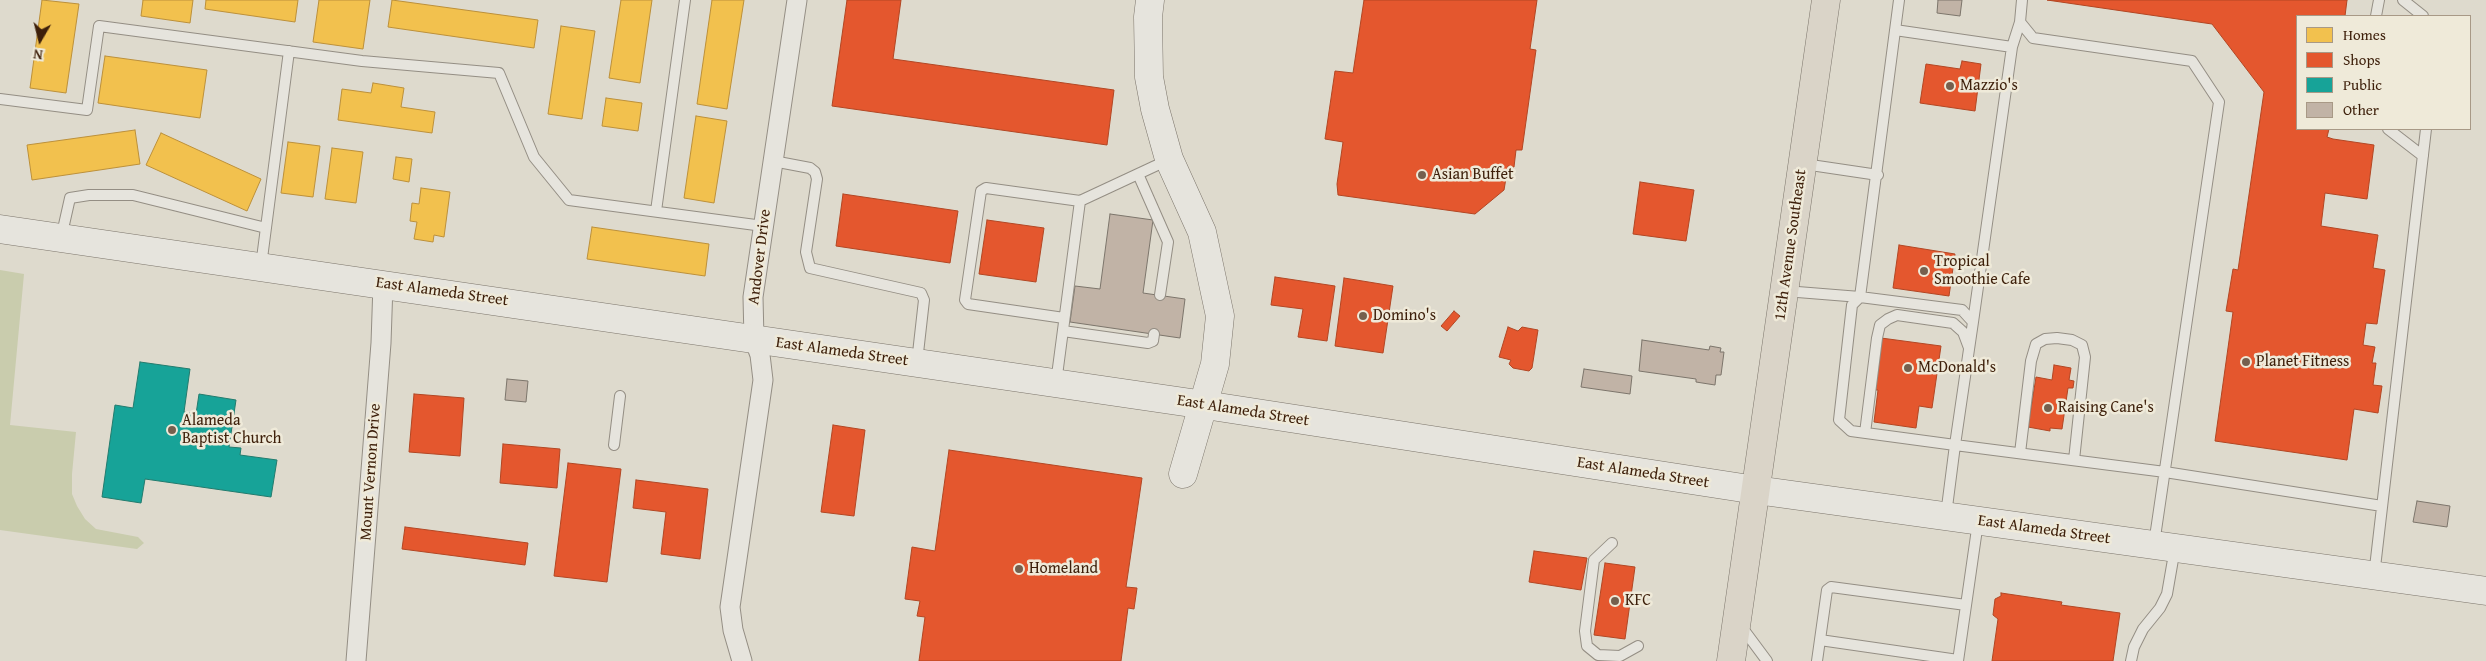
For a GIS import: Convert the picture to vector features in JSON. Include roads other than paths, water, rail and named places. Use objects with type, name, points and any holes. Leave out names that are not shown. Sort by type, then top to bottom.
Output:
[{"type":"main road","name":"12th Avenue Southeast","points":[[1731,661],[1826,0]]},
{"type":"street","name":"Andover Drive","points":[[742,661],[733,630],[730,606],[763,380],[760,355],[754,339],[753,297],[798,0]]},
{"type":"street","points":[[1150,0],[1148,17],[1149,77],[1169,159],[1202,232],[1220,316],[1215,364],[1205,405],[1191,442],[1187,466],[1183,474]]},
{"type":"street","name":"East Alameda Street","points":[[0,229],[1205,405],[1756,490],[2486,591]]},
{"type":"street","name":"Mount Vernon Drive","points":[[356,661],[381,343],[383,284]]},
{"type":"lane","points":[[656,211],[685,0]]},
{"type":"lane","points":[[1899,0],[1878,175],[1860,297],[1852,305],[1839,420],[1851,430],[1865,433],[2165,472],[2382,506]]},
{"type":"lane","points":[[1946,516],[2012,47],[2020,22],[2022,0]]},
{"type":"lane","points":[[2376,15],[2379,0]]},
{"type":"lane","points":[[2403,0],[2422,15]]},
{"type":"lane","points":[[2020,22],[2034,38],[2192,61],[2219,102],[2165,472],[2167,594],[2160,608],[2143,629],[2134,647],[2131,661]]},
{"type":"lane","points":[[0,99],[87,110],[99,26],[289,51],[499,73],[534,157],[569,200],[763,226]]},
{"type":"lane","points":[[1895,30],[2012,47]]},
{"type":"lane","points":[[261,266],[289,51]]},
{"type":"lane","points":[[2389,130],[2423,156]]},
{"type":"lane","points":[[2374,577],[2426,130]]},
{"type":"lane","points":[[1064,318],[968,304],[966,300],[980,191],[986,188],[1080,201],[1169,159]]},
{"type":"lane","points":[[773,161],[810,168],[816,172],[817,179],[806,252],[810,268],[921,293],[924,300],[916,363]]},
{"type":"lane","points":[[1803,164],[1878,175]]},
{"type":"lane","points":[[1138,174],[1168,242],[1160,295]]},
{"type":"lane","points":[[61,238],[70,198],[89,195],[133,195],[266,228]]},
{"type":"lane","points":[[1056,384],[1080,201]]},
{"type":"lane","points":[[1784,291],[1860,297],[1962,310],[1973,322]]},
{"type":"lane","points":[[1865,433],[1877,338],[1880,325],[1888,318],[1897,314],[1953,323],[1963,332],[1969,349]]},
{"type":"lane","points":[[1063,331],[1148,343],[1153,337]]},
{"type":"lane","points":[[2020,453],[2031,361],[2036,344],[2045,339],[2057,338],[2072,340],[2082,345],[2085,357],[2074,460]]},
{"type":"lane","points":[[614,445],[620,396]]},
{"type":"lane","points":[[1820,640],[1958,661],[1978,521]]},
{"type":"lane","points":[[1612,543],[1594,560],[1585,631],[1587,646],[1598,656],[1620,656],[1638,646]]},
{"type":"lane","points":[[1817,661],[1827,590],[1831,587],[1966,605]]},
{"type":"lane","points":[[1737,621],[1767,661]]},
{"type":"place","name":"Mazzio's","points":[[1950,86]]},
{"type":"place","name":"Asian Buffet","points":[[1422,175]]},
{"type":"place","name":"Tropical Smoothie Cafe","points":[[1924,271]]},
{"type":"place","name":"Domino's","points":[[1363,316]]},
{"type":"place","name":"Planet Fitness","points":[[2246,362]]},
{"type":"place","name":"McDonald's","points":[[1908,368]]},
{"type":"place","name":"Raising Cane's","points":[[2048,408]]},
{"type":"place","name":"Alameda Baptist Church","points":[[172,430]]},
{"type":"place","name":"Homeland","points":[[1019,569]]},
{"type":"place","name":"KFC","points":[[1615,601]]}]
